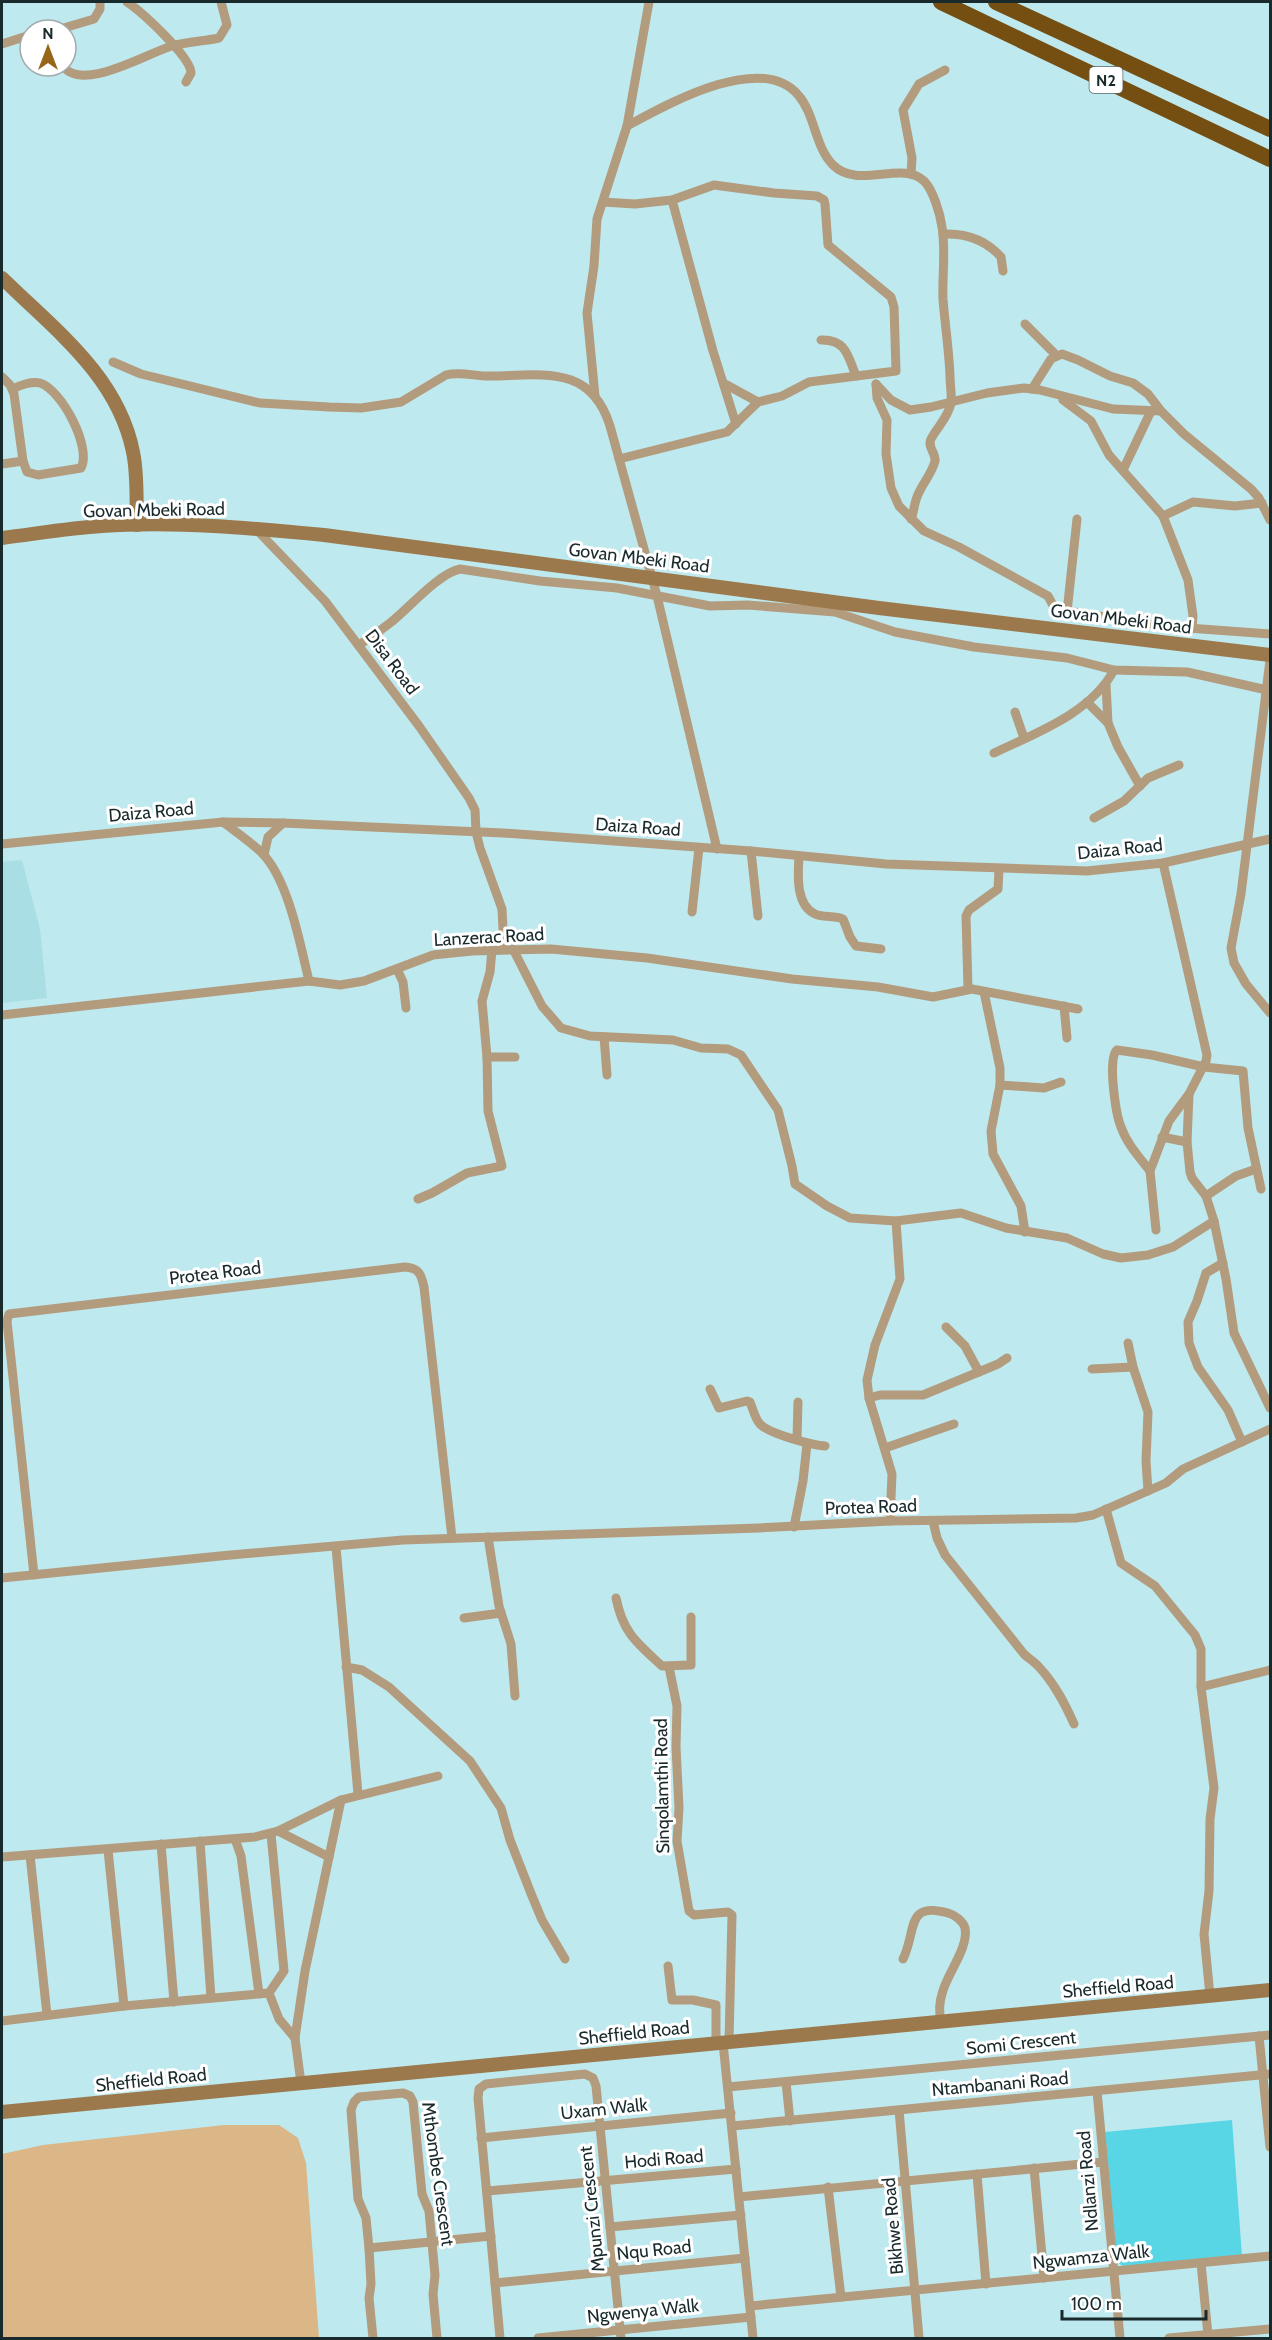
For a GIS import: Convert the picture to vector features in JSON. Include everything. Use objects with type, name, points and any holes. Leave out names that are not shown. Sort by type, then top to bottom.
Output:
[{"type":"highway","name":"N2","points":[[941,2],[1270,159]]},
{"type":"highway","name":"N2","points":[[996,2],[1270,129]]},
{"type":"street","points":[[78,23],[96,18],[100,2]]},
{"type":"street","points":[[128,2],[139,10],[191,67],[191,73],[186,82]]},
{"type":"street","points":[[78,75],[96,75],[173,46],[219,38],[227,21],[221,2]]},
{"type":"street","points":[[595,396],[587,313],[594,266],[597,219],[627,126],[649,2]]},
{"type":"street","points":[[2,44],[18,39]]},
{"type":"street","points":[[911,174],[912,158],[903,110],[919,84],[945,70]]},
{"type":"street","points":[[627,126],[659,109],[723,82],[745,79],[768,80],[781,83],[799,96],[828,158],[842,172],[866,176],[911,174],[925,182],[930,190],[943,234],[943,298],[950,359],[951,402],[944,422],[931,440],[930,446],[935,459],[917,496],[911,519]]},
{"type":"street","points":[[603,202],[634,204],[672,201],[714,185],[817,196],[824,200],[828,245],[878,285],[891,297],[893,303],[896,371],[809,382],[782,396],[758,402],[727,432],[619,459]]},
{"type":"street","points":[[672,201],[713,351],[736,424]]},
{"type":"street","points":[[943,234],[965,234],[989,246],[1001,257],[1002,271]]},
{"type":"street","points":[[2,278],[86,360],[111,395],[127,431],[132,449],[137,525]]},
{"type":"street","points":[[1025,324],[1056,355]]},
{"type":"street","points":[[821,340],[832,340],[842,346],[856,376]]},
{"type":"street","points":[[1032,389],[1048,362],[1056,355],[1062,354],[1107,375],[1133,382],[1148,394],[1156,411],[1251,489],[1262,503],[1270,520]]},
{"type":"street","points":[[113,362],[141,374],[177,384],[260,403],[283,405],[361,408],[391,404],[411,397],[453,373],[490,377],[558,376],[581,384],[595,396],[607,418],[619,459],[657,596],[717,839],[717,849]]},
{"type":"street","points":[[872,373],[877,398],[887,420],[886,454],[895,501],[911,519],[929,533],[1048,596],[1053,608],[1067,612],[1192,629],[1270,634]]},
{"type":"street","points":[[2,377],[13,389],[23,461],[27,472],[38,475],[78,470],[85,459],[70,414],[46,386],[37,382],[20,385],[13,389]]},
{"type":"street","points":[[725,384],[758,402]]},
{"type":"street","points":[[876,384],[891,400],[910,410],[1012,388],[1032,389],[1113,409],[1156,411]]},
{"type":"street","points":[[1056,396],[1091,421],[1106,452],[1163,516],[1188,580],[1193,616],[1192,629]]},
{"type":"street","points":[[1123,470],[1156,411]]},
{"type":"street","points":[[2,464],[23,461]]},
{"type":"street","points":[[1163,516],[1193,502],[1235,506],[1262,503]]},
{"type":"street","points":[[1067,612],[1077,519]]},
{"type":"street","name":"Govan Mbeki Road","points":[[2,538],[103,526],[255,528],[324,535],[1270,658]]},
{"type":"street","name":"Disa Road","points":[[255,528],[325,601],[469,798],[475,810],[476,832],[502,909],[508,949]]},
{"type":"street","points":[[359,645],[390,623],[431,587],[458,569],[540,581],[617,588],[710,606],[748,605],[835,612],[896,632],[974,647],[1067,658],[1114,670],[1187,672],[1267,690]]},
{"type":"street","points":[[1270,658],[1231,954],[1246,984],[1270,1013]]},
{"type":"street","points":[[994,753],[1055,723],[1087,702],[1106,685],[1114,670]]},
{"type":"street","points":[[1106,685],[1108,723],[1118,747],[1140,786]]},
{"type":"street","points":[[1087,702],[1108,723]]},
{"type":"street","points":[[1015,711],[1024,738]]},
{"type":"street","points":[[1094,818],[1124,801],[1152,775],[1179,765]]},
{"type":"street","points":[[223,822],[264,855],[277,872],[309,981]]},
{"type":"street","name":"Daiza Road","points":[[2,844],[223,822],[283,823],[476,832],[751,851],[886,864],[1087,871],[1163,863],[1246,844],[1270,842]]},
{"type":"street","points":[[264,855],[268,837],[283,823]]},
{"type":"street","points":[[692,912],[699,848]]},
{"type":"street","points":[[751,851],[758,916]]},
{"type":"street","points":[[799,856],[800,893],[808,909],[818,915],[843,919],[856,946],[881,949]]},
{"type":"street","points":[[1156,1230],[1150,1171],[1169,1121],[1189,1094],[1206,1061],[1206,1048],[1163,863]]},
{"type":"street","points":[[999,869],[998,889],[967,913],[965,922],[968,988],[1078,1009]]},
{"type":"street","points":[[508,949],[542,1006],[555,1023],[568,1031],[604,1037],[673,1040],[701,1048],[728,1049],[741,1054],[776,1107],[797,1187],[846,1217],[896,1221],[961,1213],[1025,1232],[1068,1238],[1110,1257],[1131,1258],[1173,1247],[1214,1221]]},
{"type":"street","name":"Lanzerac Road","points":[[2,1015],[309,981],[350,984],[433,955],[508,949],[566,950],[647,957],[792,979],[938,997],[968,988]]},
{"type":"street","points":[[418,1199],[466,1173],[502,1166],[489,1118],[482,1001],[490,972],[492,950]]},
{"type":"street","points":[[398,969],[403,982],[406,1008]]},
{"type":"street","points":[[984,992],[998,1055],[1000,1085],[991,1131],[991,1144],[1000,1169],[1023,1212],[1025,1232]]},
{"type":"street","points":[[1064,1006],[1067,1038]]},
{"type":"street","points":[[604,1037],[607,1076]]},
{"type":"street","points":[[1150,1171],[1130,1145],[1121,1126],[1113,1079],[1114,1053],[1122,1049],[1204,1067],[1243,1071],[1248,1128],[1260,1189]]},
{"type":"street","points":[[487,1057],[515,1057]]},
{"type":"street","points":[[1000,1085],[1044,1088],[1061,1082]]},
{"type":"street","points":[[1189,1094],[1187,1142],[1190,1172],[1206,1196],[1214,1221],[1234,1334],[1270,1408]]},
{"type":"street","points":[[1162,1137],[1187,1142]]},
{"type":"street","points":[[1206,1196],[1236,1176],[1256,1169]]},
{"type":"street","points":[[890,1521],[892,1474],[869,1398],[867,1380],[870,1363],[900,1279],[896,1221]]},
{"type":"street","points":[[1223,1263],[1206,1273],[1188,1322],[1187,1331],[1193,1356],[1228,1410],[1242,1442]]},
{"type":"street","name":"Protea Road","points":[[34,1575],[7,1321],[9,1314],[405,1267],[419,1271],[424,1287],[452,1538]]},
{"type":"street","points":[[946,1327],[965,1346],[980,1372]]},
{"type":"street","points":[[1128,1343],[1133,1367],[1147,1403],[1148,1491]]},
{"type":"street","points":[[869,1398],[879,1395],[923,1395],[980,1372],[1007,1358]]},
{"type":"street","points":[[1092,1369],[1133,1367]]},
{"type":"street","points":[[710,1389],[719,1408],[750,1402],[759,1424],[767,1430],[807,1444],[825,1446]]},
{"type":"street","points":[[797,1439],[798,1402]]},
{"type":"street","points":[[885,1448],[954,1424]]},
{"type":"street","name":"Protea Road","points":[[2,1578],[220,1556],[452,1538],[794,1527],[890,1521],[1076,1518],[1092,1515],[1166,1483],[1183,1469],[1270,1429]]},
{"type":"street","points":[[794,1527],[807,1444]]},
{"type":"street","points":[[1106,1509],[1121,1563],[1155,1586],[1198,1640],[1201,1648],[1201,1687],[1214,1788],[1210,1819],[1209,1892],[1204,1934],[1210,1996]]},
{"type":"street","points":[[933,1521],[937,1538],[945,1555],[1024,1654],[1050,1679],[1074,1724]]},
{"type":"street","points":[[488,1537],[501,1613],[511,1644],[515,1695]]},
{"type":"street","points":[[336,1546],[358,1794]]},
{"type":"street","points":[[616,1598],[625,1629],[661,1665],[669,1667],[691,1665],[691,1617]]},
{"type":"street","points":[[464,1618],[501,1613]]},
{"type":"street","points":[[346,1666],[362,1670],[389,1687],[470,1761],[501,1808],[510,1840],[542,1920],[565,1959]]},
{"type":"street","name":"Sinqolamthi Road","points":[[669,1667],[677,1706],[676,1747],[679,1808],[677,1841],[689,1911],[694,1915],[728,1912],[732,1915],[723,2043],[753,2338]]},
{"type":"street","points":[[1201,1687],[1270,1670]]},
{"type":"street","points":[[2,1857],[236,1839],[274,1833],[358,1794],[438,1776]]},
{"type":"street","points":[[301,2084],[295,2038],[305,1971],[341,1800]]},
{"type":"street","points":[[274,1833],[329,1857]]},
{"type":"street","points":[[2,2021],[124,2006],[264,1994],[284,1971],[274,1833]]},
{"type":"street","points":[[236,1839],[241,1856],[264,1994],[279,2019],[295,2038]]},
{"type":"street","points":[[200,1841],[212,1998]]},
{"type":"street","points":[[161,1844],[174,2002]]},
{"type":"street","points":[[108,1850],[124,2006]]},
{"type":"street","points":[[30,1855],[47,2015]]},
{"type":"street","points":[[903,1959],[909,1948],[916,1918],[925,1909],[950,1913],[959,1919],[965,1928],[964,1942],[942,1992],[939,2012],[941,2022]]},
{"type":"street","points":[[668,1966],[672,2001],[693,2000],[716,2005],[723,2043]]},
{"type":"street","points":[[284,1971],[305,1971]]},
{"type":"street","name":"Sheffield Road","points":[[2,2112],[1270,1990]]},
{"type":"street","name":"Somi Crescent","points":[[728,2087],[1270,2035]]},
{"type":"street","points":[[1259,2036],[1267,2075],[1270,2147]]},
{"type":"street","name":"Mpunzi Crescent","points":[[481,2138],[478,2098],[479,2089],[486,2084],[585,2074],[593,2078],[596,2086],[621,2334]]},
{"type":"street","name":"Ntambanani Road","points":[[732,2126],[1267,2075]]},
{"type":"street","points":[[786,2082],[790,2121]]},
{"type":"street","name":"Ndlanzi Road","points":[[1096,2091],[1120,2338]]},
{"type":"street","name":"Mthombe Crescent","points":[[373,2338],[369,2298],[371,2284],[369,2248],[366,2218],[358,2199],[351,2110],[359,2097],[403,2093],[410,2096],[413,2102],[422,2194],[429,2211],[435,2275],[433,2294],[437,2338]]},
{"type":"street","name":"Bikhwe Road","points":[[899,2110],[919,2338]]},
{"type":"street","name":"Uxam Walk","points":[[481,2138],[730,2113]]},
{"type":"street","points":[[481,2138],[500,2338]]},
{"type":"street","points":[[739,2197],[1103,2162]]},
{"type":"street","points":[[1034,2168],[1044,2278]]},
{"type":"street","name":"Hodi Road","points":[[487,2192],[736,2169]]},
{"type":"street","points":[[977,2174],[986,2284]]},
{"type":"street","points":[[828,2187],[840,2297]]},
{"type":"street","points":[[610,2227],[741,2214]]},
{"type":"street","points":[[369,2248],[491,2236]]},
{"type":"street","name":"Ngwamza Walk","points":[[750,2306],[1270,2256]]},
{"type":"street","name":"Nqu Road","points":[[495,2283],[745,2258]]},
{"type":"street","points":[[1201,2263],[1208,2335]]},
{"type":"street","name":"Ngwenya Walk","points":[[538,2338],[621,2334],[751,2317]]},
{"type":"street","points":[[1169,2338],[1222,2336],[1270,2329]]},
{"type":"shaded area","points":[[22,860],[40,929],[47,998],[2,1003],[2,862]]},
{"type":"shaded area","points":[[224,2125],[279,2125],[298,2138],[306,2163],[319,2338],[2,2338],[2,2154],[43,2145]]},
{"type":"water","points":[[1232,2120],[1242,2256],[1124,2267],[1117,2262],[1105,2132]]}]
